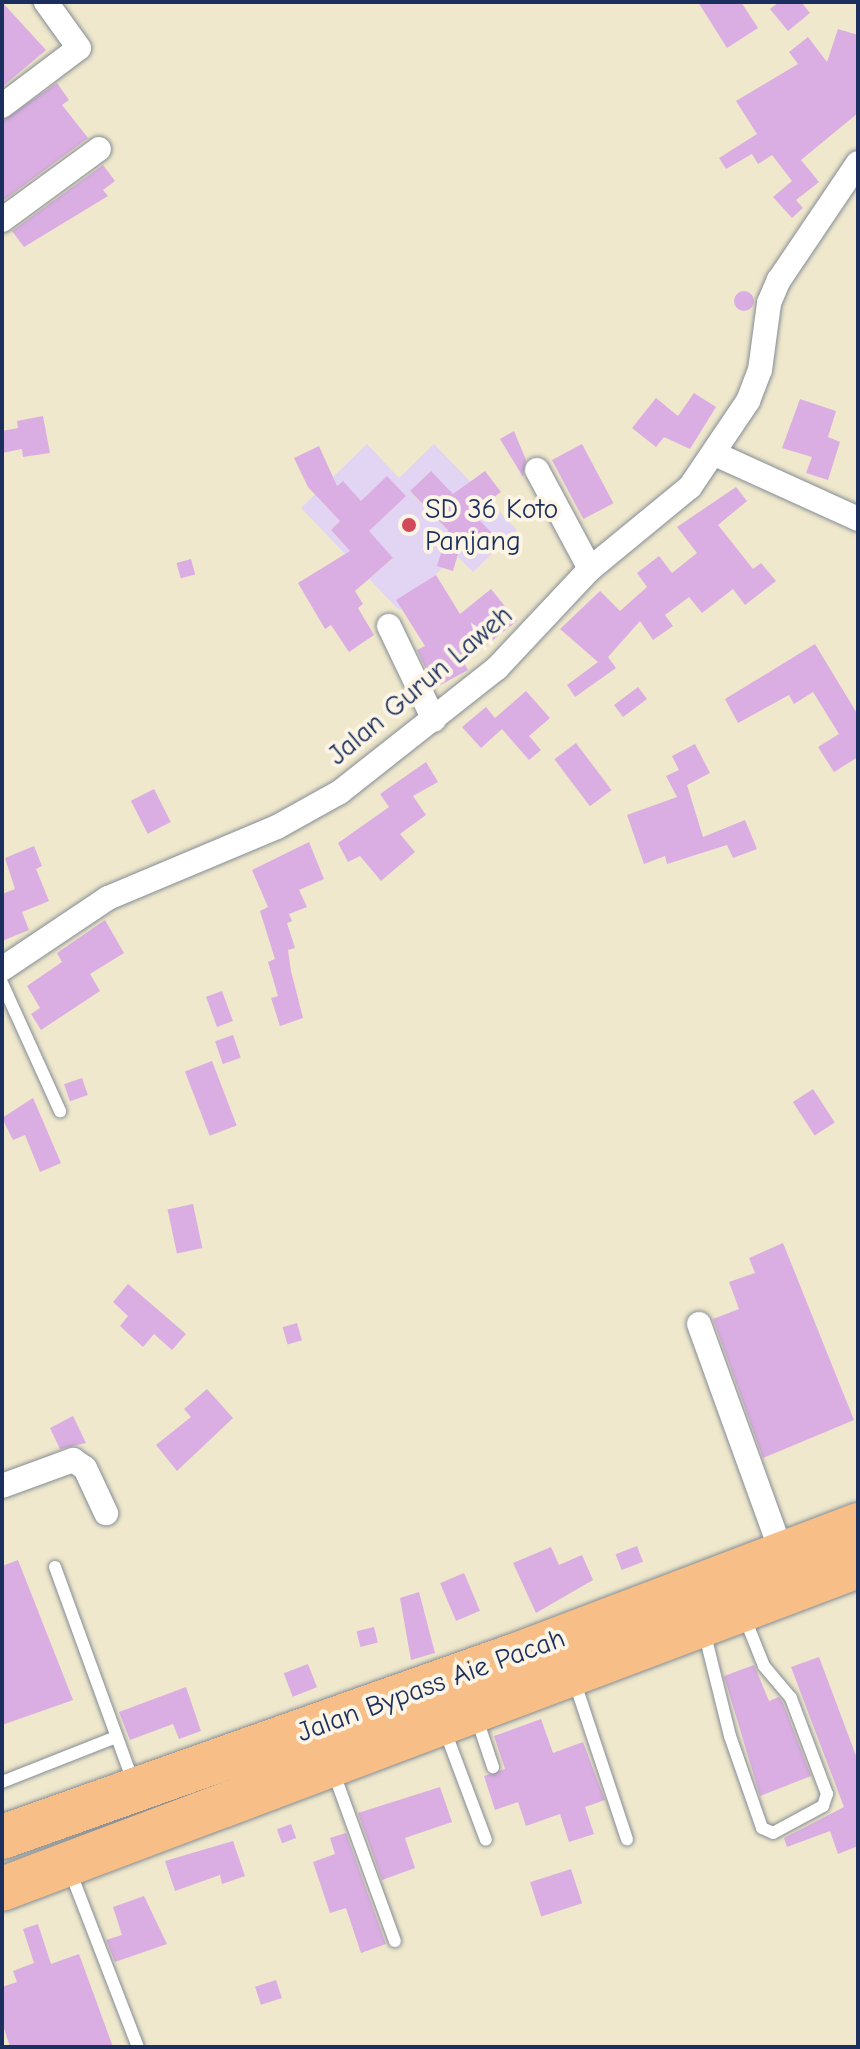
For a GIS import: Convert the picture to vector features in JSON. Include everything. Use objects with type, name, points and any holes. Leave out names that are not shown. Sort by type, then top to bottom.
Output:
[{"type":"highway","name":"Jalan Bypass Aie Pacah","points":[[2,1837],[707,1609],[782,1553],[858,1525]]},
{"type":"highway","points":[[2,1889],[572,1673],[707,1609],[858,1566]]},
{"type":"street","points":[[2,106],[79,48],[46,2]]},
{"type":"street","points":[[2,220],[99,149]]},
{"type":"street","name":"Jalan Gurun Laweh","points":[[2,969],[108,898],[277,827],[340,792],[497,668],[590,569],[690,487],[748,401],[760,370],[769,303],[779,280],[849,196],[858,163]]},
{"type":"street","points":[[715,454],[858,519]]},
{"type":"street","points":[[537,470],[590,569]]},
{"type":"street","points":[[389,626],[434,720]]},
{"type":"street","points":[[699,1324],[782,1553]]},
{"type":"street","points":[[2,1486],[73,1460],[85,1468],[106,1513]]},
{"type":"lane","points":[[2,983],[60,1111]]},
{"type":"lane","points":[[55,1567],[137,1791]]},
{"type":"lane","points":[[707,1609],[791,1698],[827,1794],[823,1806],[773,1833],[762,1828],[730,1736],[707,1609]]},
{"type":"lane","points":[[572,1673],[627,1839]]},
{"type":"lane","points":[[457,1715],[493,1767]]},
{"type":"lane","points":[[457,1715],[486,1840]]},
{"type":"lane","points":[[2,1782],[116,1737]]},
{"type":"lane","points":[[331,1765],[395,1941]]},
{"type":"lane","points":[[67,1865],[138,2047]]},
{"type":"shaded area","name":"SD 36 Koto Panjang","points":[[367,444],[399,478],[434,444],[517,530],[473,572],[456,555],[399,610],[301,508]],"holes":[[[430,471],[493,534],[472,554],[410,492]],[[342,481],[361,501],[349,550],[331,530],[340,521],[322,502]],[[376,539],[393,559],[370,578],[354,558]]]},
{"type":"building","points":[[2,2],[46,50],[2,87]]},
{"type":"building","points":[[698,2],[741,2],[758,28],[727,48]]},
{"type":"building","points":[[779,2],[801,2],[810,13],[788,31],[770,9]]},
{"type":"building","points":[[838,29],[858,35],[858,113],[801,160],[819,182],[796,200],[803,208],[792,218],[773,197],[792,181],[772,155],[758,164],[752,154],[726,169],[719,158],[757,134],[736,101],[798,64],[789,52],[808,37],[827,62]]},
{"type":"building","points":[[57,83],[69,100],[62,105],[88,138],[4,200],[2,121]]},
{"type":"building","points":[[103,165],[115,181],[103,190],[108,196],[24,247],[12,231]]},
{"type":"building","points":[[744,291],[751,294],[754,301],[751,308],[744,311],[737,308],[734,301],[737,294]]},
{"type":"building","points":[[694,393],[716,407],[690,449],[664,437],[656,447],[632,428],[656,398],[678,416]]},
{"type":"building","points":[[800,399],[836,411],[828,437],[840,442],[828,480],[806,473],[812,457],[782,448]]},
{"type":"building","points":[[43,416],[50,453],[23,457],[22,449],[2,453],[2,431],[18,428],[17,421]]},
{"type":"building","points":[[514,431],[526,460],[523,477],[500,439]]},
{"type":"building","points":[[582,444],[613,503],[583,519],[552,460]]},
{"type":"building","points":[[319,446],[337,486],[343,481],[361,501],[387,476],[406,496],[369,531],[393,558],[355,591],[363,604],[358,608],[374,635],[349,652],[331,625],[325,629],[298,583],[350,551],[331,530],[340,521],[308,487],[294,458]]},
{"type":"building","points":[[431,471],[453,494],[485,471],[501,492],[472,513],[493,534],[472,555],[461,544],[453,571],[437,566],[448,530],[410,491]]},
{"type":"building","points":[[736,487],[747,501],[718,525],[753,569],[761,563],[776,581],[745,605],[733,589],[702,613],[689,597],[665,615],[673,626],[653,640],[640,621],[608,657],[616,668],[575,697],[567,685],[598,662],[560,629],[600,591],[620,611],[647,587],[637,573],[659,556],[672,573],[697,553],[677,527]]},
{"type":"building","points":[[191,559],[195,574],[181,578],[177,563]]},
{"type":"building","points":[[436,575],[460,614],[491,589],[517,621],[464,663],[468,670],[435,688],[417,650],[425,646],[396,600]]},
{"type":"building","points":[[815,644],[858,715],[858,757],[834,772],[818,747],[839,734],[813,692],[794,704],[789,695],[738,723],[725,699]]},
{"type":"building","points":[[638,687],[647,699],[623,717],[614,705]]},
{"type":"building","points":[[526,691],[550,718],[529,736],[541,750],[529,760],[502,729],[481,748],[462,727],[486,707],[495,718]]},
{"type":"building","points":[[576,743],[612,790],[590,806],[554,759]]},
{"type":"building","points":[[695,744],[710,773],[687,785],[703,837],[745,820],[757,849],[733,858],[727,845],[667,864],[665,856],[644,864],[627,815],[677,797],[666,776],[679,770],[672,756]]},
{"type":"building","points":[[426,762],[438,782],[413,796],[426,815],[400,834],[415,852],[381,881],[360,856],[348,862],[338,843],[389,807],[380,794]]},
{"type":"building","points":[[154,789],[171,822],[148,834],[131,801]]},
{"type":"building","points":[[309,842],[324,879],[299,890],[307,907],[289,914],[292,921],[287,923],[295,948],[288,950],[291,971],[303,1018],[280,1026],[271,998],[278,996],[268,962],[275,959],[260,911],[268,907],[252,870]]},
{"type":"building","points":[[34,846],[42,866],[36,869],[49,901],[22,912],[29,930],[2,941],[2,894],[15,889],[5,858]]},
{"type":"building","points":[[105,920],[124,953],[90,974],[100,991],[41,1030],[31,1014],[40,1008],[27,986],[62,962],[57,953]]},
{"type":"building","points":[[222,991],[233,1021],[217,1027],[206,997]]},
{"type":"building","points":[[233,1035],[241,1058],[223,1064],[215,1041]]},
{"type":"building","points":[[212,1061],[237,1125],[210,1136],[185,1071]]},
{"type":"building","points":[[82,1078],[88,1095],[70,1101],[64,1084]]},
{"type":"building","points":[[813,1089],[835,1123],[815,1136],[793,1102]]},
{"type":"building","points":[[33,1098],[61,1163],[40,1172],[25,1135],[13,1140],[2,1118]]},
{"type":"building","points":[[193,1204],[202,1248],[177,1253],[168,1209]]},
{"type":"building","points":[[783,1243],[854,1420],[763,1458],[713,1319],[739,1309],[729,1282],[755,1273],[749,1258]]},
{"type":"building","points":[[128,1284],[186,1334],[172,1350],[154,1334],[143,1347],[120,1326],[128,1316],[113,1302]]},
{"type":"building","points":[[297,1323],[302,1340],[288,1344],[283,1327]]},
{"type":"building","points":[[207,1389],[233,1418],[177,1471],[156,1445],[191,1417],[184,1409]]},
{"type":"building","points":[[73,1416],[86,1443],[60,1449],[50,1428]]},
{"type":"building","points":[[637,1546],[643,1562],[622,1570],[616,1554]]},
{"type":"building","points":[[551,1547],[559,1565],[582,1555],[593,1580],[536,1613],[513,1563]]},
{"type":"building","points":[[18,1560],[73,1700],[2,1725],[2,1566]]},
{"type":"building","points":[[464,1573],[480,1611],[456,1621],[440,1583]]},
{"type":"building","points":[[419,1592],[435,1653],[411,1660],[400,1598]]},
{"type":"building","points":[[374,1627],[378,1643],[360,1647],[357,1631]]},
{"type":"building","points":[[819,1657],[858,1761],[858,1846],[838,1854],[830,1831],[787,1847],[784,1838],[844,1807],[791,1667]]},
{"type":"building","points":[[308,1664],[317,1687],[293,1697],[284,1673]]},
{"type":"building","points":[[754,1665],[769,1701],[779,1697],[783,1703],[811,1776],[760,1796],[724,1676]]},
{"type":"building","points":[[186,1687],[201,1731],[179,1739],[173,1724],[130,1740],[119,1712]]},
{"type":"building","points":[[541,1719],[553,1753],[583,1742],[605,1800],[585,1807],[594,1834],[569,1842],[560,1814],[526,1826],[518,1802],[495,1810],[484,1776],[505,1769],[494,1736]]},
{"type":"building","points":[[440,1787],[452,1822],[405,1838],[415,1868],[382,1880],[358,1813]]},
{"type":"building","points":[[291,1824],[296,1838],[282,1843],[277,1829]]},
{"type":"building","points":[[346,1833],[386,1944],[361,1953],[346,1908],[330,1913],[313,1862],[335,1854],[330,1838]]},
{"type":"building","points":[[233,1841],[245,1876],[222,1884],[220,1875],[175,1891],[165,1861]]},
{"type":"building","points":[[571,1869],[582,1903],[541,1917],[530,1882]]},
{"type":"building","points":[[144,1896],[167,1944],[115,1962],[106,1940],[122,1935],[113,1907]]},
{"type":"building","points":[[38,1924],[51,1964],[79,1954],[113,2047],[10,2047],[2,2022],[2,1987],[17,1982],[13,1971],[34,1963],[23,1929]]},
{"type":"building","points":[[276,1980],[282,1998],[261,2005],[255,1987]]},
{"type":"place","name":"SD 36 Koto Panjang","points":[[409,525]]}]
